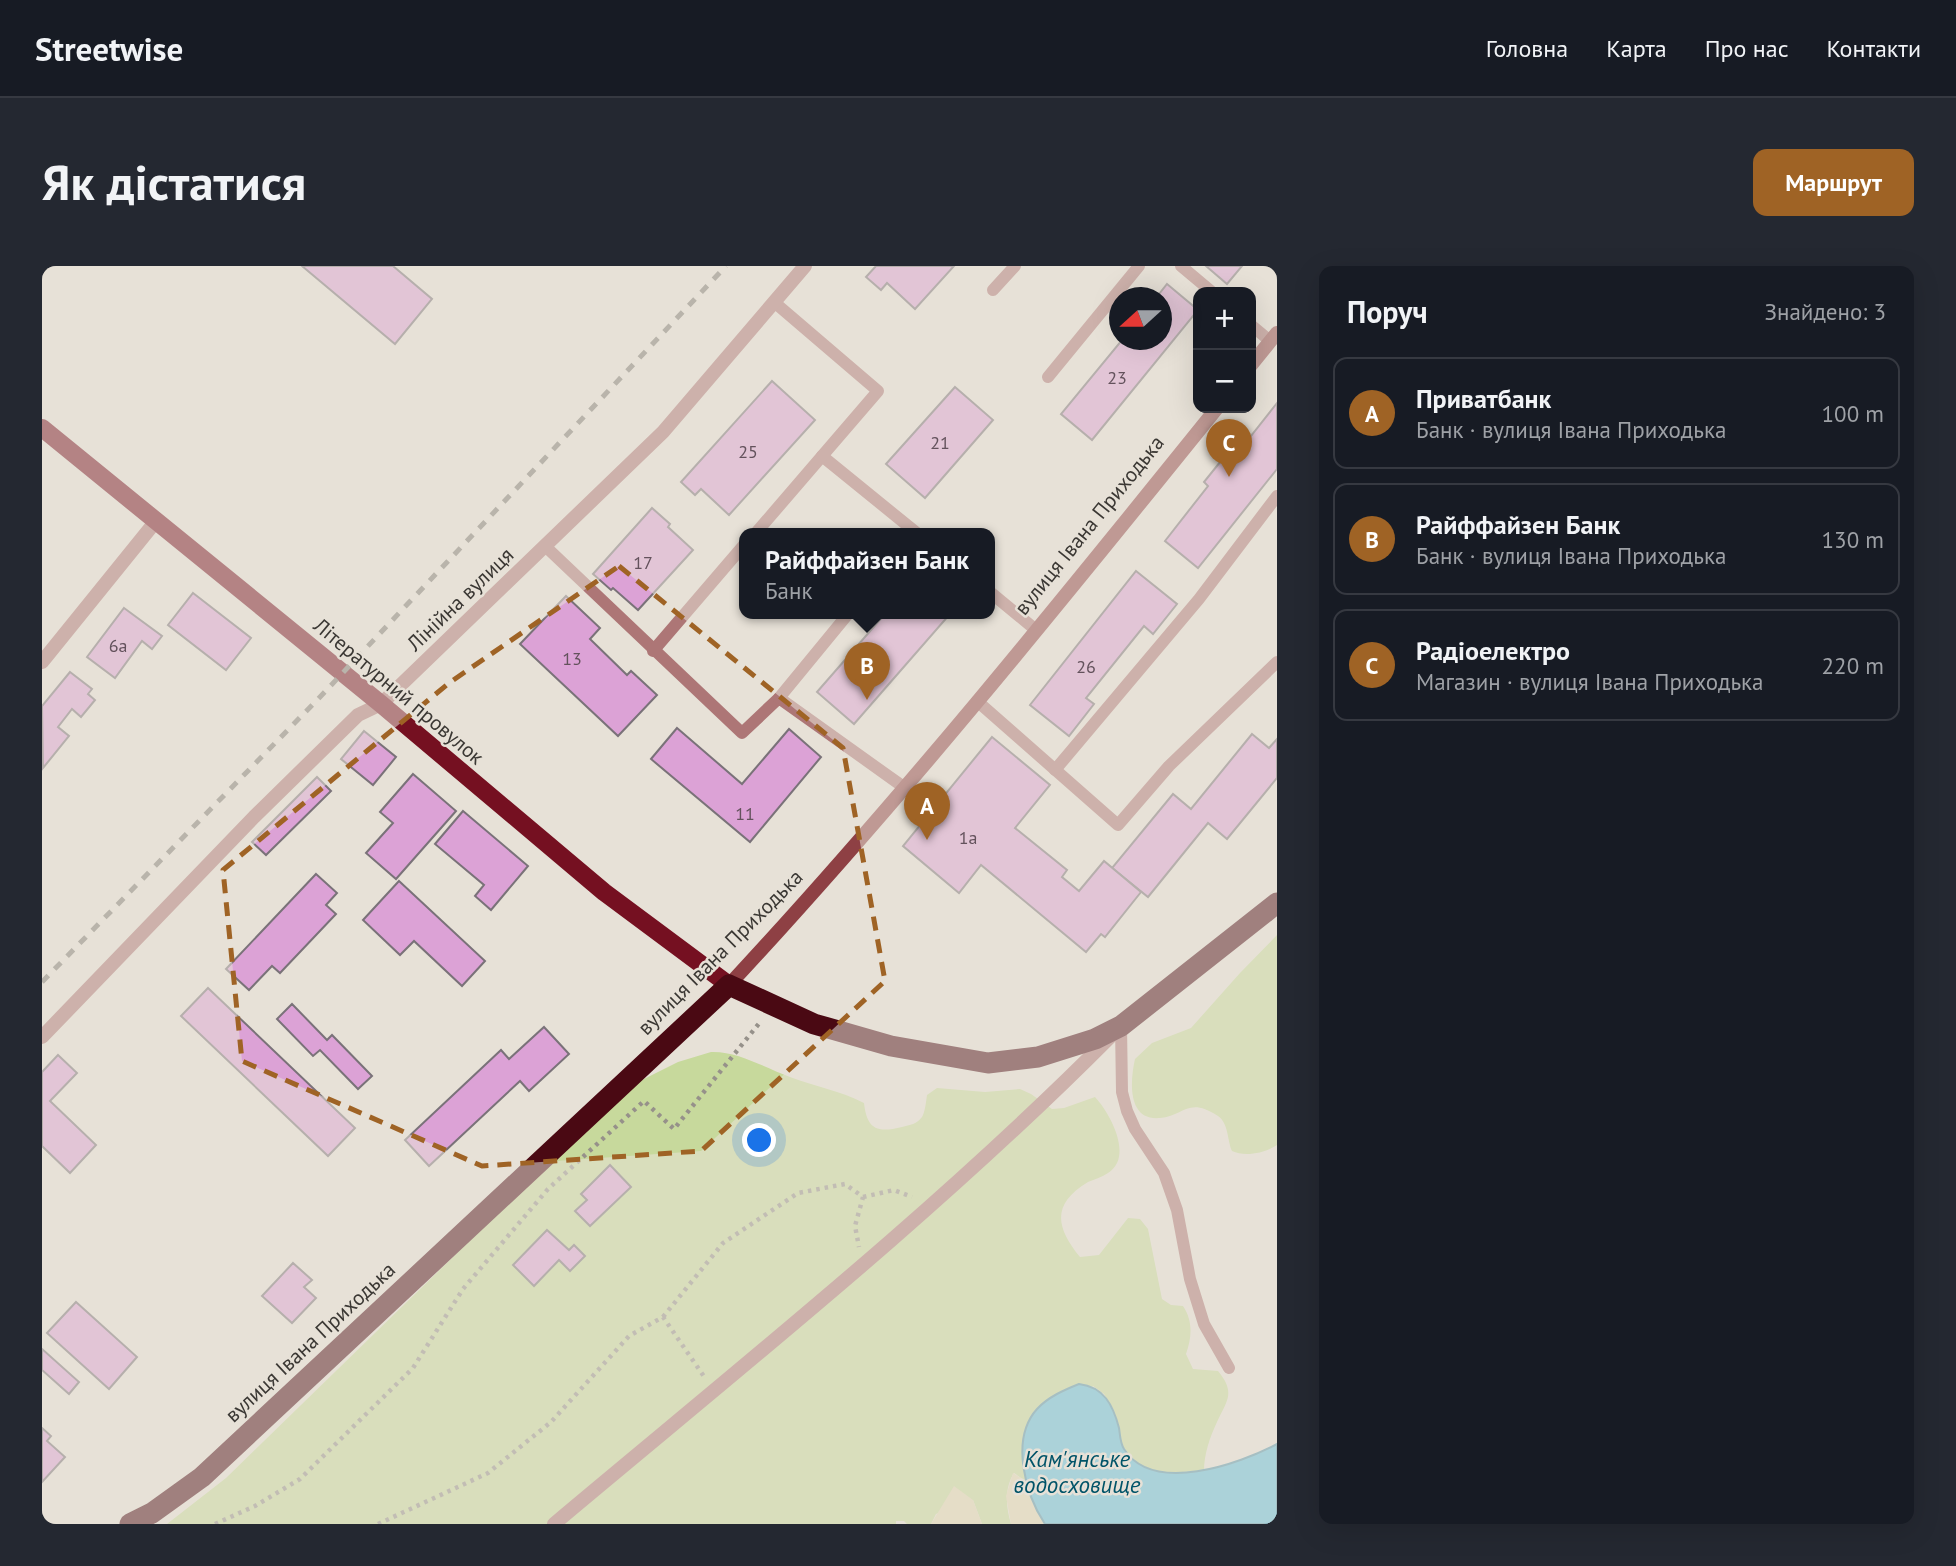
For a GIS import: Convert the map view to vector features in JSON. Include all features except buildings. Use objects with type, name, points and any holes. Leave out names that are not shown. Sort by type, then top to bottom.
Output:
[{"type":"highway","points":[[729,985],[814,1024],[891,1046],[988,1063],[1038,1057],[1095,1039],[1121,1026],[1277,903]]},
{"type":"highway","name":"вулиця Івана Приходька","points":[[130,1524],[152,1513],[202,1477],[729,985]]},
{"type":"main road","points":[[1256,360],[1275,340]]},
{"type":"main road","name":"вулиця Івана Приходька","points":[[729,985],[814,894],[905,788],[1213,413]]},
{"type":"main road","name":"Літературний провулок","points":[[42,428],[381,705],[604,892],[729,985]]},
{"type":"street","name":"Лінійна вулиця","points":[[42,1037],[254,817],[358,715],[381,705],[663,432],[805,266]]},
{"type":"street","points":[[42,662],[156,521]]},
{"type":"street","points":[[554,1524],[870,1259],[1038,1110],[1121,1026]]},
{"type":"lane","points":[[993,290],[1015,266]]},
{"type":"lane","points":[[1048,377],[1139,266]]},
{"type":"lane","points":[[1181,266],[1206,287]]},
{"type":"lane","points":[[760,528],[878,391],[774,302]]},
{"type":"lane","points":[[1256,328],[1275,340]]},
{"type":"lane","points":[[822,456],[910,528]]},
{"type":"lane","points":[[1055,770],[1199,599],[1277,496]]},
{"type":"lane","points":[[545,546],[742,733],[779,698],[844,619]]},
{"type":"lane","points":[[653,651],[739,551]]},
{"type":"lane","points":[[995,597],[1036,630]]},
{"type":"lane","points":[[977,701],[1118,825],[1169,766],[1277,662]]},
{"type":"lane","points":[[779,698],[905,788]]},
{"type":"lane","points":[[1121,1026],[1122,1092],[1127,1111],[1135,1129],[1164,1173],[1177,1210],[1190,1279],[1204,1324],[1229,1368]]},
{"type":"path","points":[[215,1524],[255,1506],[300,1479],[413,1368],[463,1289],[548,1189],[644,1101],[674,1129],[774,1004]]},
{"type":"path","points":[[378,1524],[488,1473],[551,1422],[629,1336],[663,1317],[723,1243],[798,1193],[845,1184],[863,1197],[894,1190],[916,1198],[928,1208]]},
{"type":"path","points":[[863,1197],[855,1226],[858,1245],[870,1259]]},
{"type":"path","points":[[663,1317],[713,1390]]},
{"type":"highlighted area","points":[[619,566],[843,748],[885,981],[701,1151],[482,1166],[242,1061],[223,870],[449,683]]},
{"type":"green space","points":[[1277,935],[1277,1145],[1255,1153],[1232,1151],[1222,1119],[1200,1108],[1193,1107],[1160,1118],[1141,1113],[1133,1098],[1135,1059],[1152,1043],[1191,1028]]},
{"type":"green space","points":[[711,1052],[741,1057],[864,1103],[871,1124],[886,1130],[918,1121],[924,1112],[927,1095],[937,1088],[985,1092],[1020,1089],[1052,1109],[1064,1108],[1095,1097],[1113,1124],[1119,1157],[1116,1166],[1108,1173],[1088,1182],[1068,1199],[1063,1207],[1062,1225],[1080,1257],[1099,1255],[1128,1218],[1140,1219],[1148,1229],[1162,1299],[1171,1305],[1183,1306],[1189,1317],[1190,1335],[1186,1354],[1193,1369],[1218,1371],[1227,1385],[1228,1396],[1208,1446],[1204,1471],[1160,1473],[1139,1465],[1123,1447],[1113,1409],[1104,1394],[1093,1386],[1023,1461],[1028,1485],[1041,1518],[1024,1480],[1014,1473],[1007,1498],[1011,1524],[982,1524],[973,1500],[936,1514],[931,1524],[896,1521],[896,1524],[167,1524],[226,1478],[634,1084],[678,1062]]},
{"type":"sand","points":[[1013,1473],[1024,1480],[1034,1506],[1045,1524],[1011,1524],[1006,1496]]},
{"type":"sand","points":[[954,1486],[973,1500],[982,1524],[931,1524]]},
{"type":"water","name":"Кам'янське водосховище","points":[[1079,1384],[1095,1389],[1106,1398],[1117,1420],[1124,1449],[1137,1463],[1155,1470],[1175,1473],[1197,1471],[1241,1460],[1277,1444],[1277,1524],[1045,1524],[1032,1498],[1023,1466],[1024,1435],[1029,1421],[1041,1405]]},
{"type":"railway","points":[[42,982],[320,697],[726,266]]},
{"type":"place","name":"Радіоелектро","points":[[1229,477]]},
{"type":"place","name":"Райффайзен Банк","points":[[867,700]]},
{"type":"place","name":"Приватбанк","points":[[927,840]]}]
